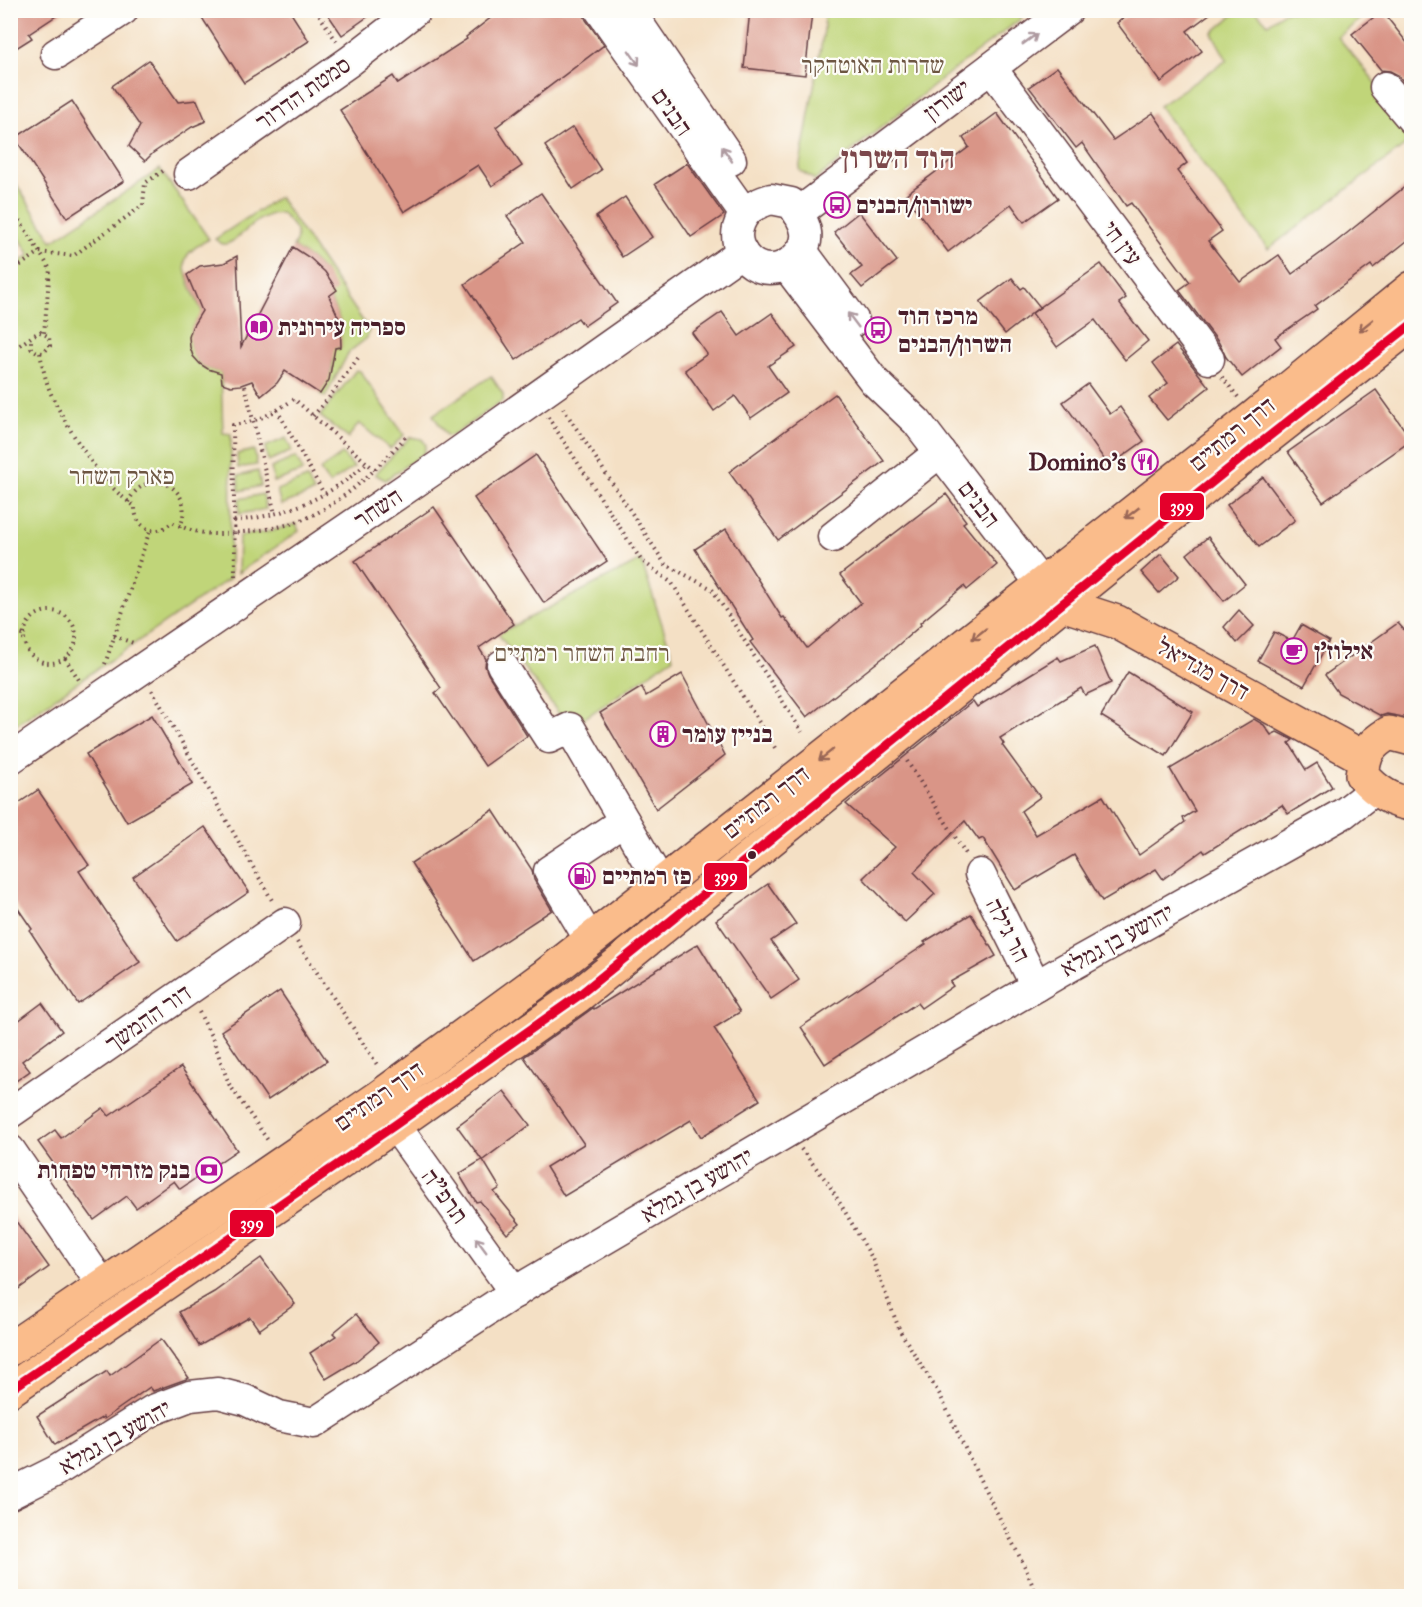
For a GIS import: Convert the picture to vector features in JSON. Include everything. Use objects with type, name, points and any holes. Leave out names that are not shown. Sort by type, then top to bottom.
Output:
[{"type":"main road","name":"דרך רמתיים","points":[[10,1349],[385,1092],[546,975],[661,884],[1052,595],[1254,417],[1412,288]]},
{"type":"main road","name":"דרך רמתיים","points":[[10,1390],[578,996],[988,663],[1052,595],[1120,558],[1263,441],[1412,324]]},
{"type":"main road","points":[[1117,622],[1100,608],[1104,582],[1120,558]]},
{"type":"main road","name":"דרך מגדיאל","points":[[1052,595],[1117,622],[1364,758]]},
{"type":"main road","points":[[988,663],[1053,634],[1080,626],[1117,622]]},
{"type":"main road","points":[[1412,739],[1389,733],[1374,742],[1364,758],[1362,775],[1375,789],[1402,803],[1412,804]]},
{"type":"street","points":[[56,54],[123,10]]},
{"type":"street","name":"סמטת הדרור","points":[[178,171],[350,61],[416,10]]},
{"type":"street","name":"הבנים","points":[[600,10],[752,207]]},
{"type":"street","name":"הבנים","points":[[629,10],[752,207]]},
{"type":"street","name":"ישורון","points":[[798,213],[1068,10]]},
{"type":"street","name":"עין חי","points":[[991,68],[1209,359]]},
{"type":"street","points":[[1385,87],[1412,119]]},
{"type":"street","points":[[771,199],[781,200],[791,203],[798,213],[803,219],[806,231],[805,243],[794,258],[772,269],[760,267],[749,261],[738,244],[737,232],[752,207],[771,199]]},
{"type":"street","name":"השחר","points":[[10,759],[140,658],[449,459],[742,252]]},
{"type":"street","name":"הבנים","points":[[794,258],[874,381],[917,422],[1052,595]]},
{"type":"street","points":[[832,537],[940,453]]},
{"type":"street","points":[[502,665],[549,738],[570,728],[661,884]]},
{"type":"street","name":"יהושע בן גמלא","points":[[10,1494],[56,1471],[153,1410],[190,1396],[218,1393],[245,1400],[279,1416],[314,1423],[515,1293],[1036,986],[1344,813],[1375,789]]},
{"type":"street","points":[[590,940],[549,872],[624,821]]},
{"type":"street","name":"הר גילה","points":[[980,874],[1036,986]]},
{"type":"street","name":"דור ההמשך","points":[[10,1113],[285,923]]},
{"type":"street","name":"תרפ\"ה","points":[[385,1092],[394,1125],[515,1293]]},
{"type":"street","points":[[10,1150],[103,1286]]},
{"type":"path","points":[[316,10],[350,61]]},
{"type":"path","points":[[10,272],[40,252],[73,256],[143,205],[145,183],[178,171]]},
{"type":"path","points":[[10,205],[50,269],[44,333]]},
{"type":"path","points":[[10,352],[37,333],[44,333],[49,337],[51,343],[48,349],[40,353]]},
{"type":"path","points":[[31,338],[32,348],[40,353],[52,397],[64,420],[115,491],[135,506],[137,520],[150,530],[161,530],[172,522],[190,532],[234,533],[269,529],[307,518],[347,492],[375,470],[408,434]]},
{"type":"path","points":[[313,416],[358,358]]},
{"type":"path","points":[[1209,359],[1254,417]]},
{"type":"path","points":[[245,386],[275,514]]},
{"type":"path","points":[[543,392],[665,564],[712,589],[802,732]]},
{"type":"path","points":[[543,392],[641,560],[672,582],[777,751]]},
{"type":"path","points":[[235,579],[233,425],[254,421],[294,399],[375,470]]},
{"type":"path","points":[[277,410],[324,495]]},
{"type":"path","points":[[234,521],[294,509],[324,495],[367,463]]},
{"type":"path","points":[[128,502],[132,493],[139,487],[147,483],[165,483],[180,494],[183,502],[185,511],[180,527]]},
{"type":"path","points":[[103,671],[150,530]]},
{"type":"path","points":[[46,611],[63,615],[70,621],[76,637],[71,653],[65,658],[49,663],[33,657],[27,651],[23,635],[30,619],[46,611]]},
{"type":"path","points":[[10,631],[23,635]]},
{"type":"path","points":[[114,636],[140,658],[285,923],[385,1092]]},
{"type":"path","points":[[65,658],[83,684]]},
{"type":"path","points":[[894,740],[980,874]]},
{"type":"path","points":[[188,990],[213,1040],[229,1084],[283,1162]]},
{"type":"path","points":[[787,1133],[828,1183],[871,1256],[900,1331],[940,1395],[1037,1596]]},
{"type":"green space","name":"שדרות האוטהקר","points":[[1016,10],[1022,18],[815,180],[799,170],[824,30],[824,11]]},
{"type":"green space","points":[[1238,11],[1256,11],[1268,24],[1285,11],[1371,11],[1338,37],[1411,125],[1411,141],[1268,249],[1159,106],[1227,60],[1212,33]]},
{"type":"green space","name":"פארק השחר","points":[[160,169],[209,239],[190,252],[186,258],[185,270],[203,314],[191,331],[191,349],[201,365],[221,372],[223,433],[231,434],[230,578],[11,728],[10,508],[16,504],[10,495],[10,268],[30,255],[11,224],[10,174],[52,241]]},
{"type":"green space","points":[[279,197],[369,330],[367,338],[349,352],[325,397],[320,394],[332,370],[333,349],[341,347],[340,321],[329,296],[325,272],[293,247],[297,237],[295,229],[281,213],[263,218],[228,243],[222,244],[215,239]]},
{"type":"green space","points":[[356,370],[360,371],[404,435],[390,449],[359,423],[348,438],[320,416]]},
{"type":"green space","points":[[491,376],[503,394],[503,400],[453,435],[447,436],[433,415]]},
{"type":"green space","points":[[410,437],[422,439],[426,445],[424,453],[385,480],[375,474]]},
{"type":"green space","points":[[286,438],[292,451],[268,461],[265,447]]},
{"type":"green space","points":[[254,450],[257,465],[238,468],[237,454]]},
{"type":"green space","points":[[342,454],[354,467],[329,484],[320,470]]},
{"type":"green space","points":[[296,457],[303,471],[274,482],[271,468]]},
{"type":"green space","points":[[258,471],[261,486],[239,491],[238,476]]},
{"type":"green space","points":[[307,478],[314,492],[281,505],[277,490]]},
{"type":"green space","points":[[263,494],[266,509],[239,514],[239,499]]},
{"type":"green space","points":[[296,524],[299,531],[238,573],[239,536],[267,532]]},
{"type":"green space","name":"רחבת השחר רמתיים","points":[[641,560],[673,658],[570,728],[498,634]]},
{"type":"building","points":[[10,10],[65,10],[29,34],[32,38],[10,52]]},
{"type":"building","points":[[197,10],[289,10],[309,41],[244,83]]},
{"type":"building","points":[[325,10],[377,10],[342,35]]},
{"type":"building","points":[[501,10],[582,10],[586,20],[604,45],[496,127],[522,166],[492,186],[478,165],[404,212],[340,110],[393,76],[398,84],[467,39],[466,37]]},
{"type":"building","points":[[750,10],[812,12],[805,75],[744,68]]},
{"type":"building","points":[[1134,10],[1215,10],[1187,31],[1202,51],[1161,82],[1117,23]]},
{"type":"building","points":[[1382,11],[1412,49],[1412,92],[1398,75],[1381,70],[1352,34]]},
{"type":"building","points":[[149,60],[178,102],[197,100],[206,121],[192,127],[145,161],[129,146],[140,126],[112,86]]},
{"type":"building","points":[[1057,67],[1113,140],[1153,113],[1187,163],[1177,171],[1222,231],[1208,241],[1240,282],[1279,255],[1292,274],[1412,181],[1412,237],[1373,268],[1371,265],[1315,306],[1317,309],[1275,338],[1281,346],[1242,377],[1179,290],[1190,282],[1131,203],[1126,206],[1082,143],[1076,148],[1029,87]]},
{"type":"building","points":[[72,101],[124,181],[67,218],[15,138]]},
{"type":"building","points":[[997,113],[1058,198],[1024,222],[1011,204],[948,252],[905,195],[969,147],[963,138]]},
{"type":"building","points":[[573,127],[601,170],[573,189],[545,146]]},
{"type":"building","points":[[687,163],[724,215],[691,237],[655,184]]},
{"type":"building","points":[[541,193],[617,303],[584,326],[578,318],[516,360],[465,284],[526,242],[507,216]]},
{"type":"building","points":[[625,197],[652,237],[622,257],[596,217]]},
{"type":"building","points":[[859,212],[897,261],[862,288],[851,275],[862,267],[834,232]]},
{"type":"building","points":[[293,247],[325,272],[337,290],[329,296],[340,321],[341,347],[335,348],[329,380],[320,394],[285,371],[277,383],[261,396],[252,381],[231,386],[222,383],[221,373],[200,364],[193,356],[190,347],[189,337],[192,327],[202,311],[187,275],[200,266],[224,263],[237,256],[241,347]]},
{"type":"building","points":[[1101,264],[1126,298],[1119,303],[1148,341],[1125,360],[1095,320],[1057,347],[1032,313]]},
{"type":"building","points":[[1012,278],[1021,289],[1024,287],[1040,307],[1005,334],[980,302]]},
{"type":"building","points":[[722,312],[739,336],[772,313],[796,347],[768,366],[787,393],[751,418],[735,396],[714,411],[685,370],[707,354],[692,333]]},
{"type":"building","points":[[1176,345],[1209,387],[1167,420],[1149,398],[1168,383],[1153,363]]},
{"type":"building","points":[[1088,384],[1110,414],[1120,407],[1144,441],[1109,466],[1063,402]]},
{"type":"building","points":[[1376,390],[1412,440],[1323,502],[1288,452]]},
{"type":"building","points":[[835,394],[884,461],[778,540],[729,472]]},
{"type":"building","points":[[536,455],[607,561],[544,603],[474,498]]},
{"type":"building","points":[[1263,477],[1295,520],[1259,547],[1227,505]]},
{"type":"building","points":[[946,494],[966,521],[963,523],[997,565],[967,590],[964,586],[889,653],[807,717],[750,642],[753,640],[695,549],[726,529],[782,618],[784,617],[807,648],[861,603],[840,575]]},
{"type":"building","points":[[434,507],[514,624],[479,648],[486,659],[485,666],[488,674],[527,736],[485,766],[435,693],[441,688],[355,561]]},
{"type":"building","points":[[1208,537],[1245,584],[1224,601],[1187,554]]},
{"type":"building","points":[[1161,554],[1179,576],[1159,593],[1141,572]]},
{"type":"building","points":[[1239,610],[1254,626],[1237,643],[1224,627]]},
{"type":"building","points":[[1398,623],[1412,639],[1412,707],[1403,717],[1387,714],[1381,716],[1338,693],[1325,675]]},
{"type":"building","name":"אילוז'ן","points":[[1301,625],[1329,641],[1304,686],[1258,661],[1274,632],[1292,641]]},
{"type":"building","points":[[1095,646],[1111,683],[1085,695],[1081,688],[1000,738],[1004,744],[1002,745],[1040,797],[1021,811],[1036,835],[1103,796],[1139,855],[1185,822],[1183,818],[1195,811],[1170,769],[1254,719],[1264,725],[1271,735],[1277,732],[1293,740],[1289,743],[1306,770],[1317,763],[1332,787],[1288,814],[1282,805],[1205,853],[1203,850],[1163,879],[1156,869],[1102,901],[1074,855],[1015,890],[983,838],[979,840],[965,821],[914,872],[935,894],[905,922],[863,878],[895,847],[846,804],[973,701],[977,707],[1058,657],[1061,661]]},
{"type":"building","points":[[1128,672],[1193,712],[1166,756],[1101,716]]},
{"type":"building","name":"בניין עומר","points":[[682,674],[725,755],[656,809],[600,713],[642,687],[646,696]]},
{"type":"building","points":[[152,715],[193,784],[127,822],[86,754]]},
{"type":"building","points":[[38,790],[89,865],[79,871],[140,962],[78,1004],[10,897],[10,809]]},
{"type":"building","points":[[493,810],[532,870],[534,880],[552,910],[474,961],[411,863]]},
{"type":"building","points":[[205,827],[249,892],[177,941],[133,877]]},
{"type":"building","points":[[768,884],[796,924],[771,941],[799,980],[771,999],[716,920]]},
{"type":"building","points":[[971,914],[996,956],[950,982],[953,986],[921,1008],[917,1003],[825,1064],[801,1027],[926,944],[924,942]]},
{"type":"building","points":[[698,944],[740,1012],[714,1028],[760,1100],[701,1137],[691,1120],[564,1196],[546,1167],[584,1144],[524,1057],[593,1008]]},
{"type":"building","points":[[280,991],[327,1061],[268,1100],[221,1031]]},
{"type":"building","points":[[42,1003],[62,1031],[22,1061],[30,1071],[10,1085],[10,1027]]},
{"type":"building","points":[[181,1067],[237,1150],[180,1189],[174,1181],[136,1208],[127,1196],[94,1220],[38,1142],[55,1130],[61,1138],[103,1108],[109,1116]]},
{"type":"building","points":[[504,1091],[530,1125],[483,1160],[500,1188],[494,1192],[520,1224],[507,1234],[480,1201],[476,1202],[459,1174],[482,1160],[457,1126]]},
{"type":"building","points":[[10,1213],[49,1267],[10,1295]]},
{"type":"building","points":[[261,1258],[295,1304],[259,1330],[250,1317],[199,1346],[179,1312],[214,1292]]},
{"type":"building","points":[[356,1314],[379,1342],[356,1361],[326,1379],[310,1353],[336,1336],[333,1333]]},
{"type":"building","points":[[161,1339],[189,1378],[153,1391],[150,1387],[104,1419],[103,1417],[55,1445],[37,1416],[107,1371],[110,1376]]},
{"type":"transit line","name":"399","points":[[10,1390],[578,996],[1263,441],[1412,324]]},
{"type":"place","name":"ישורון/הבנים","points":[[837,205]]},
{"type":"place","name":"ספריה עירונית","points":[[259,327]]},
{"type":"place","name":"מרכז הוד השרון/הבנים","points":[[878,330]]},
{"type":"place","name":"Domino's","points":[[1145,462]]},
{"type":"place","name":"אילוז'ן","points":[[1294,651]]},
{"type":"place","name":"בניין עומר","points":[[663,734]]},
{"type":"place","name":"פז רמתיים","points":[[582,876]]},
{"type":"place","name":"בנק מזרחי טפחות","points":[[209,1170]]},
{"type":"district","name":"הוד השרון","points":[[898,158]]}]
